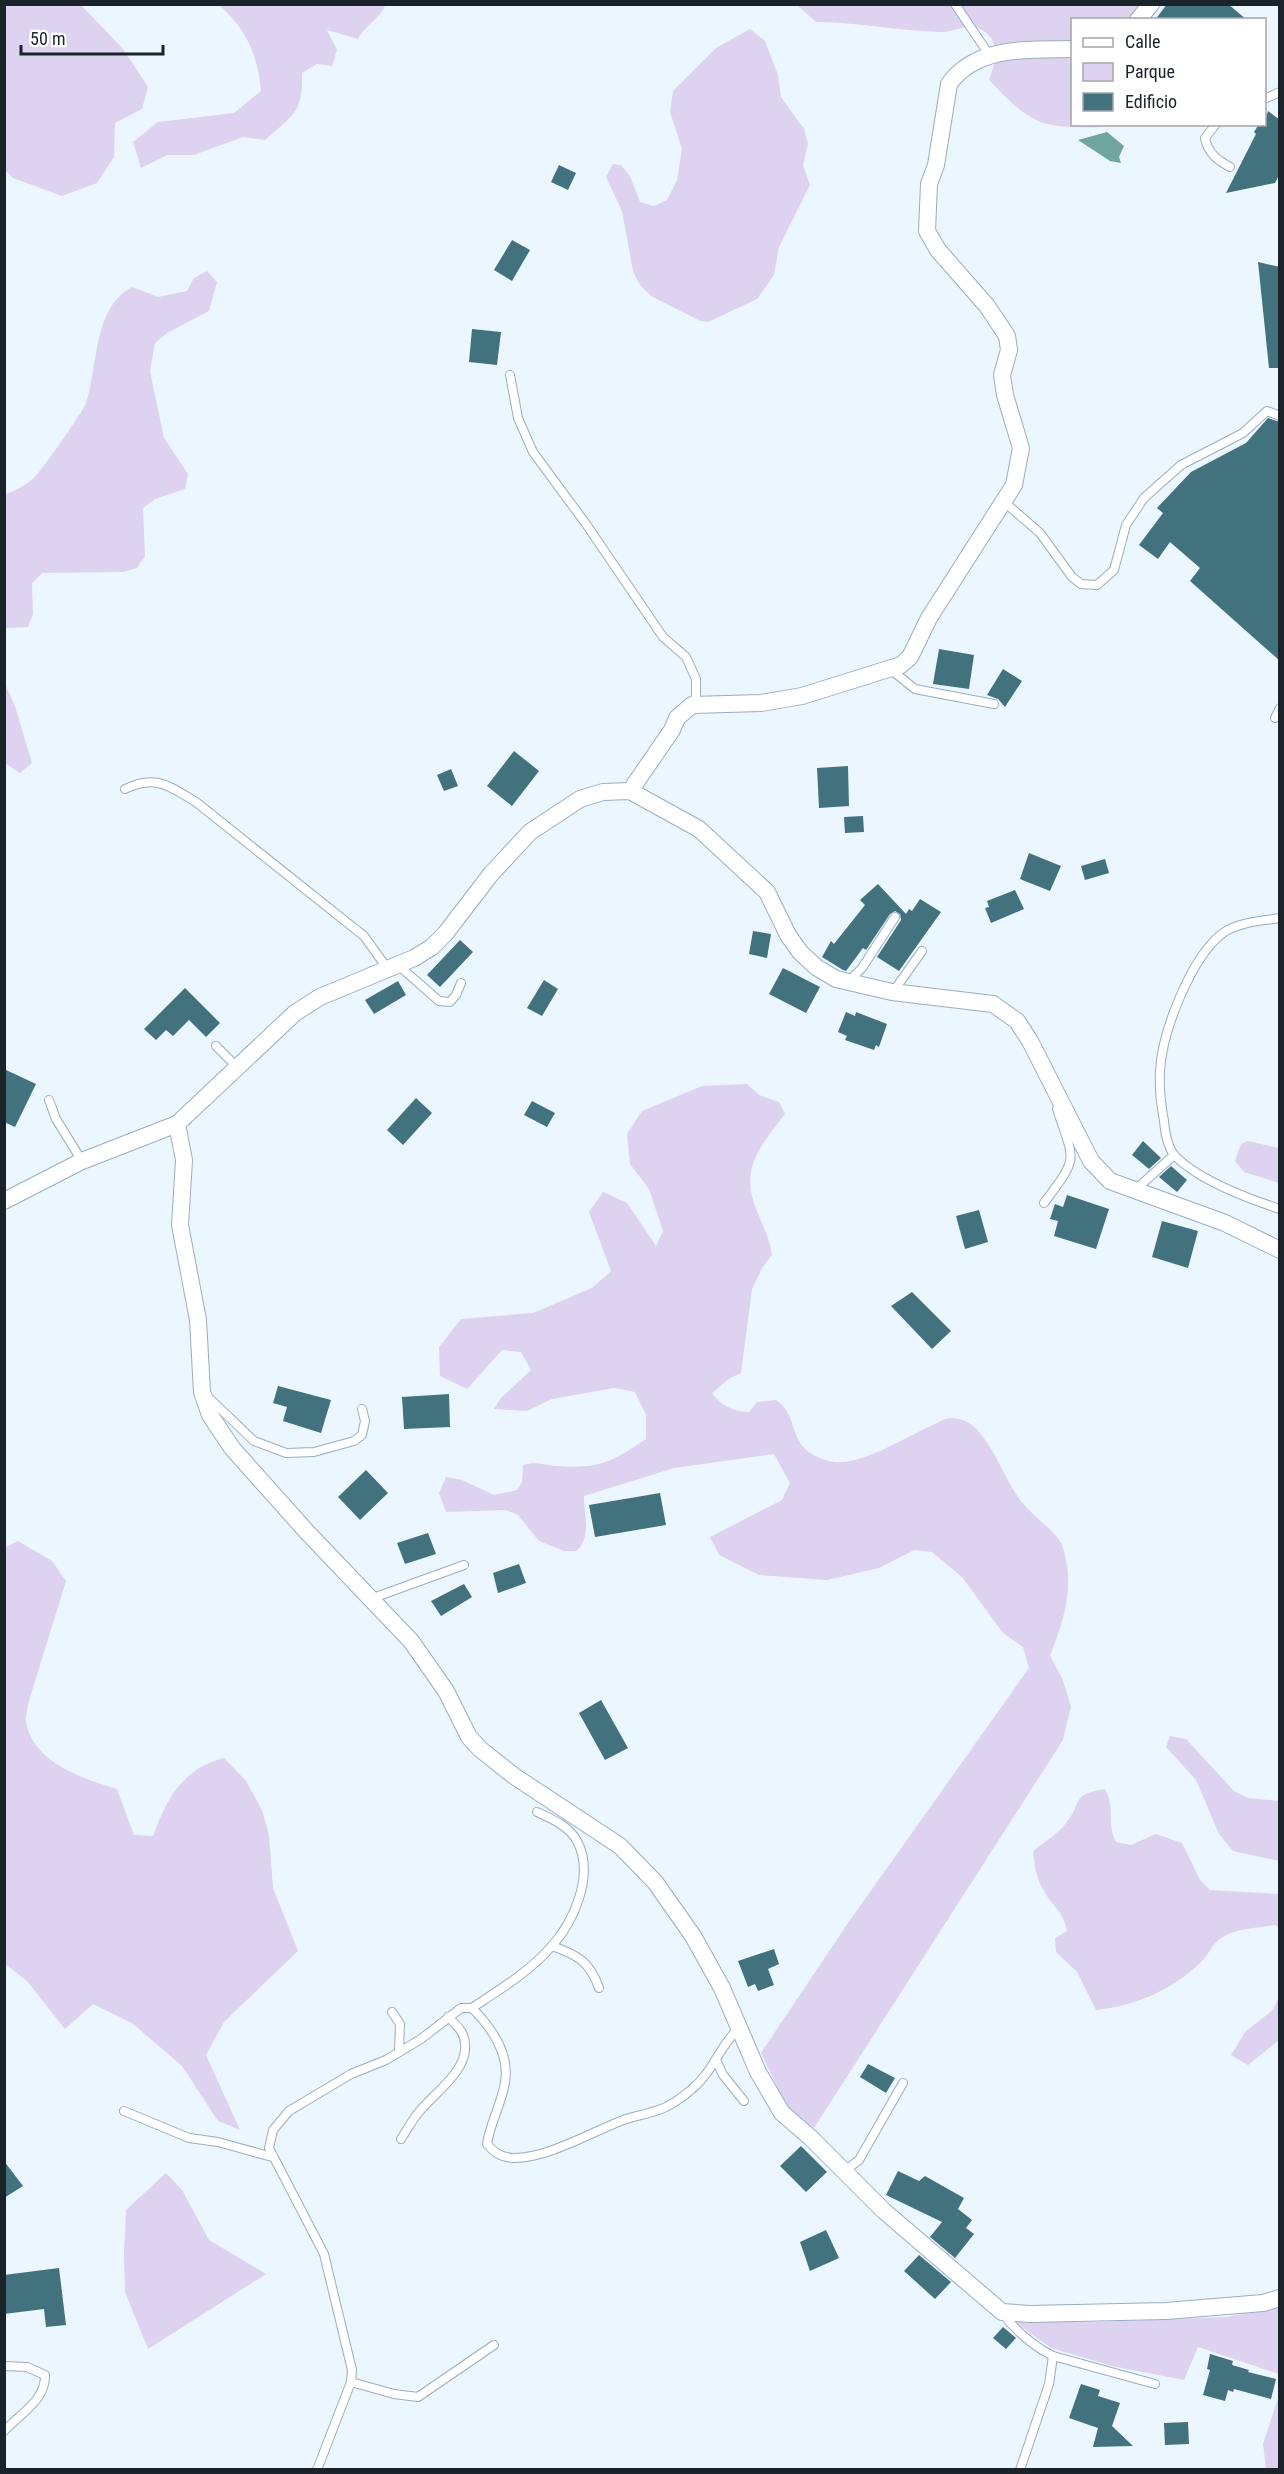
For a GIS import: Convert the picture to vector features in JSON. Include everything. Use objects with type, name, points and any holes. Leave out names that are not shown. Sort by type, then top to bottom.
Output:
[{"type":"street","points":[[1140,18],[1151,4]]},
{"type":"street","points":[[630,791],[672,730],[677,718],[692,705],[761,703],[802,696],[901,665],[910,657],[929,618],[1014,485],[1021,448],[1003,385],[1002,375],[1009,350],[1007,336],[987,306],[944,257],[927,231],[929,184],[936,165],[949,84],[970,63],[1001,52],[1071,49]]},
{"type":"street","points":[[4,1201],[82,1161],[177,1124],[295,1013],[320,997],[432,947],[445,934],[491,873],[530,832],[580,798],[603,792],[630,791],[699,829],[752,876],[766,892],[788,935],[800,952],[816,967],[846,983],[892,992],[993,1004],[1017,1021],[1046,1071],[1090,1161],[1110,1181],[1225,1223],[1280,1251]]},
{"type":"street","points":[[177,1124],[184,1160],[180,1225],[198,1320],[202,1392],[210,1415],[232,1448],[307,1532],[373,1598],[411,1641],[446,1691],[469,1737],[480,1749],[514,1776],[620,1846],[655,1882],[693,1936],[723,1988],[758,2072],[782,2113],[811,2138],[884,2211],[1002,2312],[1030,2314],[1166,2311],[1263,2303],[1280,2298]]},
{"type":"lane","points":[[955,4],[990,56]]},
{"type":"lane","points":[[1266,98],[1280,92]]},
{"type":"lane","points":[[1214,126],[1205,138],[1207,149],[1218,161],[1230,167]]},
{"type":"lane","points":[[510,375],[518,418],[533,452],[586,524],[663,637],[686,657],[696,679],[696,696],[692,705]]},
{"type":"lane","points":[[1003,501],[1040,533],[1072,577],[1081,584],[1097,585],[1114,570],[1126,525],[1144,498],[1161,481],[1181,465],[1243,433],[1267,411],[1280,416]]},
{"type":"lane","points":[[890,668],[915,689],[994,704]]},
{"type":"lane","points":[[1275,718],[1280,708]]},
{"type":"lane","points":[[125,789],[150,780],[168,786],[196,802],[364,936],[392,966],[440,1001],[450,1002],[456,995],[460,983]]},
{"type":"lane","points":[[846,983],[853,980],[895,917]]},
{"type":"lane","points":[[1280,918],[1250,923],[1224,932],[1203,951],[1188,978],[1163,1051],[1160,1070],[1166,1138],[1174,1155],[1234,1193],[1280,1209]]},
{"type":"lane","points":[[892,992],[922,951]]},
{"type":"lane","points":[[216,1046],[237,1067]]},
{"type":"lane","points":[[1044,1203],[1071,1163],[1072,1150],[1046,1071]]},
{"type":"lane","points":[[49,1100],[56,1119],[82,1161]]},
{"type":"lane","points":[[1133,1191],[1174,1155]]},
{"type":"lane","points":[[202,1392],[254,1441],[286,1453],[314,1452],[354,1441],[362,1435],[365,1421],[362,1409]]},
{"type":"lane","points":[[373,1598],[464,1565]]},
{"type":"lane","points":[[317,2469],[351,2382],[352,2370],[324,2254],[268,2148],[273,2130],[289,2110],[351,2074],[422,2039],[461,2008],[472,2008],[531,1966],[552,1946],[569,1922],[582,1890],[583,1861],[577,1841],[562,1824],[537,1812]]},
{"type":"lane","points":[[552,1946],[579,1958],[593,1970],[599,1988]]},
{"type":"lane","points":[[472,2008],[495,2034],[504,2059],[506,2081],[490,2127],[487,2144],[495,2154],[513,2158],[546,2152],[628,2118],[665,2107],[693,2089],[716,2060],[724,2041],[739,2028]]},
{"type":"lane","points":[[392,2012],[399,2024],[399,2052]]},
{"type":"lane","points":[[401,2139],[420,2111],[441,2090],[460,2064],[466,2045],[461,2029],[448,2017]]},
{"type":"lane","points":[[716,2060],[723,2075],[744,2101]]},
{"type":"lane","points":[[843,2172],[859,2160],[874,2139],[903,2083]]},
{"type":"lane","points":[[124,2111],[189,2138],[218,2142],[272,2157]]},
{"type":"lane","points":[[1002,2312],[1012,2326],[1039,2349],[1053,2356],[1155,2384]]},
{"type":"lane","points":[[351,2382],[394,2394],[418,2397],[494,2345]]},
{"type":"lane","points":[[1020,2469],[1049,2384],[1053,2356]]},
{"type":"lane","points":[[4,2366],[27,2367],[45,2374],[45,2385],[39,2398],[4,2431]]},
{"type":"green space","points":[[5,4],[81,5],[123,49],[148,87],[142,109],[115,123],[114,157],[97,183],[62,196],[13,178],[5,170]]},
{"type":"green space","points":[[219,5],[385,5],[381,13],[358,39],[327,30],[337,50],[332,66],[317,64],[302,73],[301,97],[298,105],[283,125],[265,140],[243,137],[194,155],[167,155],[141,168],[133,142],[158,122],[234,113],[261,91],[254,54],[237,23]]},
{"type":"green space","points":[[797,5],[1142,5],[1131,18],[1071,18],[1071,126],[1099,127],[1062,127],[1049,124],[1037,120],[1015,106],[989,80],[995,60],[995,47],[988,35],[977,28],[967,27],[941,32],[816,22]]},
{"type":"green space","points":[[750,29],[765,41],[778,75],[781,97],[804,129],[808,144],[803,165],[810,185],[779,247],[774,275],[757,299],[708,322],[700,321],[651,296],[640,285],[633,271],[622,211],[606,177],[613,164],[621,165],[630,176],[640,202],[654,206],[667,200],[677,180],[682,149],[670,112],[673,91],[716,48]]},
{"type":"green space","points":[[207,271],[217,282],[209,311],[167,333],[155,343],[150,371],[164,438],[188,474],[185,489],[155,499],[143,508],[145,556],[137,568],[123,572],[42,573],[32,583],[33,614],[28,627],[5,628],[5,494],[33,479],[83,409],[90,388],[103,323],[119,297],[132,287],[158,297],[187,291],[194,278]]},
{"type":"green space","points":[[5,684],[15,706],[32,763],[20,773],[5,763]]},
{"type":"green space","points":[[747,1084],[759,1095],[779,1102],[785,1114],[760,1148],[751,1170],[752,1196],[772,1255],[762,1268],[752,1289],[741,1373],[730,1378],[712,1393],[723,1404],[733,1409],[749,1412],[757,1402],[776,1400],[789,1416],[795,1433],[805,1449],[829,1461],[840,1462],[867,1456],[947,1419],[967,1422],[986,1441],[1012,1488],[1025,1506],[1060,1541],[1068,1574],[1064,1615],[1050,1656],[1062,1678],[1071,1706],[1063,1740],[814,2128],[787,2107],[761,2053],[848,1923],[1029,1668],[1023,1647],[1003,1633],[962,1577],[932,1552],[914,1550],[879,1568],[827,1580],[759,1575],[719,1555],[710,1537],[782,1500],[790,1483],[774,1454],[674,1468],[584,1496],[586,1533],[581,1546],[576,1551],[564,1551],[539,1541],[518,1515],[506,1510],[446,1512],[439,1493],[446,1477],[462,1480],[494,1495],[517,1490],[522,1482],[523,1465],[535,1463],[570,1467],[604,1463],[646,1439],[646,1415],[635,1392],[614,1388],[552,1399],[527,1411],[494,1409],[500,1399],[531,1370],[521,1352],[502,1350],[467,1389],[440,1376],[439,1347],[461,1319],[533,1313],[592,1288],[611,1271],[589,1212],[603,1192],[627,1203],[656,1246],[663,1231],[649,1189],[630,1164],[627,1134],[642,1111],[702,1086]]},
{"type":"green space","points":[[1248,1141],[1279,1148],[1279,1183],[1244,1172],[1235,1161],[1241,1144]]},
{"type":"green space","points":[[18,1541],[52,1561],[66,1581],[28,1704],[26,1722],[39,1748],[49,1759],[62,1767],[117,1789],[134,1835],[153,1836],[164,1809],[187,1777],[197,1769],[224,1758],[246,1781],[262,1810],[269,1835],[273,1888],[298,1951],[224,2022],[206,2055],[240,2130],[218,2121],[182,2066],[132,2023],[93,2004],[65,2029],[27,1981],[5,1964],[4,1548]]},
{"type":"green space","points":[[1170,1736],[1186,1739],[1234,1791],[1248,1798],[1279,1801],[1279,1861],[1233,1851],[1219,1834],[1196,1780],[1166,1747]]},
{"type":"green space","points":[[1105,1789],[1110,1803],[1113,1835],[1116,1842],[1131,1845],[1156,1834],[1182,1843],[1200,1880],[1210,1890],[1279,1894],[1279,1928],[1275,1925],[1240,1930],[1227,1935],[1218,1941],[1189,1973],[1165,1989],[1125,2005],[1096,2010],[1077,1972],[1056,1952],[1055,1938],[1067,1931],[1061,1914],[1040,1883],[1033,1851],[1063,1827],[1082,1797]]},
{"type":"green space","points":[[1279,1997],[1279,2040],[1248,2065],[1231,2055],[1245,2032],[1273,2010]]},
{"type":"green space","points":[[166,2173],[182,2190],[209,2240],[266,2274],[148,2349],[125,2292],[126,2210]]},
{"type":"green space","points":[[1279,2306],[1279,2374],[1198,2347],[1184,2380],[1112,2366],[1051,2348],[1014,2321],[1098,2322],[1227,2317]]},
{"type":"green space","points":[[1279,2395],[1279,2469],[1266,2469],[1263,2444]]},
{"type":"shaded area","points":[[1107,132],[1124,146],[1119,157],[1121,163],[1110,161],[1078,140]]},
{"type":"building","points":[[1167,4],[1228,4],[1245,18],[1156,18]]},
{"type":"building","points":[[1268,111],[1280,120],[1280,173],[1275,183],[1226,193],[1256,134],[1254,132],[1258,126],[1266,126]]},
{"type":"building","points":[[559,165],[576,173],[568,190],[551,182]]},
{"type":"building","points":[[512,240],[530,250],[512,281],[494,270]]},
{"type":"building","points":[[1258,262],[1280,267],[1280,368],[1269,368]]},
{"type":"building","points":[[472,329],[501,332],[497,365],[469,362]]},
{"type":"building","points":[[1268,418],[1280,422],[1280,661],[1190,581],[1200,568],[1170,542],[1158,559],[1139,545],[1163,513],[1157,508],[1191,472],[1246,443]]},
{"type":"building","points":[[939,649],[974,655],[969,689],[933,684]]},
{"type":"building","points":[[1003,669],[1022,681],[1005,707],[998,699],[987,695]]},
{"type":"building","points":[[514,751],[539,771],[512,806],[487,786]]},
{"type":"building","points":[[848,766],[849,806],[819,808],[817,768]]},
{"type":"building","points":[[451,769],[458,786],[444,791],[437,775]]},
{"type":"building","points":[[863,816],[864,832],[845,833],[844,817]]},
{"type":"building","points":[[1029,853],[1061,866],[1050,891],[1020,879]]},
{"type":"building","points":[[1105,859],[1109,873],[1085,880],[1081,866]]},
{"type":"building","points":[[878,884],[906,914],[909,909],[912,911],[920,899],[941,912],[899,971],[877,957],[901,920],[900,914],[895,911],[890,914],[866,950],[863,948],[846,971],[843,970],[822,957],[831,941],[834,944],[865,905],[860,900]]},
{"type":"building","points":[[1015,890],[1024,909],[991,923],[985,908],[989,907],[987,901]]},
{"type":"building","points":[[753,931],[771,934],[767,958],[749,954]]},
{"type":"building","points":[[460,940],[473,952],[440,987],[427,975]]},
{"type":"building","points":[[783,968],[820,987],[806,1013],[769,994]]},
{"type":"building","points":[[544,980],[558,989],[542,1016],[527,1008]]},
{"type":"building","points":[[398,981],[406,995],[374,1014],[365,1000]]},
{"type":"building","points":[[185,988],[220,1023],[206,1037],[189,1020],[173,1036],[166,1030],[156,1040],[144,1029]]},
{"type":"building","points":[[846,1012],[855,1016],[856,1012],[887,1024],[879,1047],[876,1045],[874,1050],[845,1040],[847,1036],[838,1032]]},
{"type":"building","points":[[4,1069],[36,1084],[15,1127],[4,1122]]},
{"type":"building","points":[[416,1098],[432,1113],[403,1145],[387,1130]]},
{"type":"building","points":[[532,1101],[555,1113],[547,1127],[524,1115]]},
{"type":"building","points":[[1143,1141],[1161,1158],[1149,1169],[1132,1155]]},
{"type":"building","points":[[1171,1166],[1187,1180],[1177,1192],[1159,1177]]},
{"type":"building","points":[[1067,1195],[1109,1209],[1096,1249],[1054,1236],[1058,1221],[1050,1219],[1055,1204],[1063,1207]]},
{"type":"building","points":[[979,1210],[988,1242],[965,1249],[956,1216]]},
{"type":"building","points":[[1162,1221],[1198,1231],[1188,1268],[1152,1257]]},
{"type":"building","points":[[912,1292],[951,1331],[932,1349],[891,1306]]},
{"type":"building","points":[[278,1386],[331,1400],[321,1433],[283,1421],[287,1407],[273,1403]]},
{"type":"building","points":[[449,1394],[450,1427],[404,1429],[402,1397]]},
{"type":"building","points":[[366,1470],[388,1493],[360,1520],[338,1497]]},
{"type":"building","points":[[660,1493],[666,1525],[595,1537],[589,1505]]},
{"type":"building","points":[[428,1533],[436,1554],[405,1564],[397,1543]]},
{"type":"building","points":[[519,1564],[526,1583],[498,1593],[493,1573]]},
{"type":"building","points":[[464,1584],[472,1597],[441,1616],[431,1601]]},
{"type":"building","points":[[601,1700],[628,1748],[605,1760],[579,1713]]},
{"type":"building","points":[[774,1949],[779,1964],[768,1969],[774,1985],[758,1991],[755,1984],[748,1987],[738,1961]]},
{"type":"building","points":[[868,2064],[895,2078],[886,2093],[860,2077]]},
{"type":"building","points":[[801,2146],[827,2172],[806,2192],[780,2166]]},
{"type":"building","points":[[4,2161],[23,2186],[4,2198]]},
{"type":"building","points":[[898,2171],[919,2181],[925,2176],[964,2198],[958,2209],[972,2220],[966,2228],[974,2234],[955,2258],[930,2237],[942,2222],[886,2195]]},
{"type":"building","points":[[826,2230],[839,2258],[810,2271],[800,2242]]},
{"type":"building","points":[[919,2255],[951,2282],[935,2299],[904,2271]]},
{"type":"building","points":[[59,2268],[66,2325],[46,2327],[44,2309],[4,2314],[4,2275]]},
{"type":"building","points":[[1003,2327],[1016,2338],[1006,2349],[993,2338]]},
{"type":"building","points":[[1210,2354],[1233,2361],[1232,2365],[1249,2370],[1248,2372],[1276,2379],[1271,2399],[1234,2389],[1233,2392],[1228,2390],[1225,2401],[1203,2395],[1210,2370],[1207,2369]]},
{"type":"building","points":[[1081,2384],[1100,2390],[1098,2396],[1120,2403],[1112,2426],[1133,2446],[1093,2447],[1098,2428],[1069,2418]]},
{"type":"building","points":[[1188,2422],[1189,2444],[1165,2445],[1164,2423]]}]
